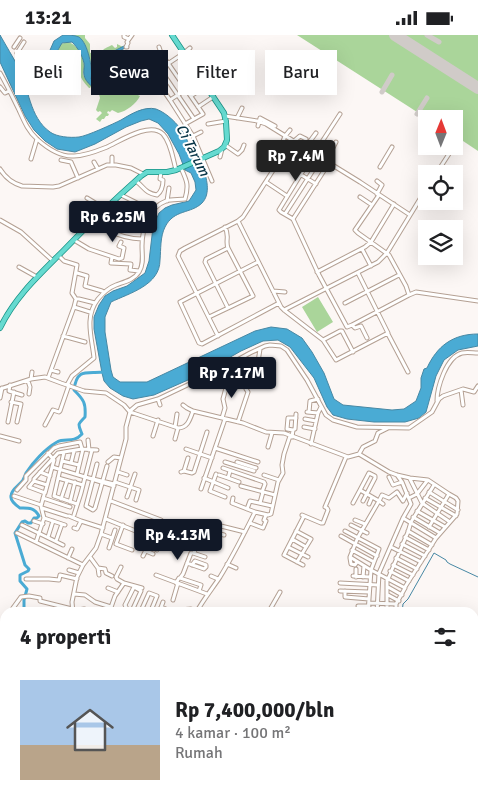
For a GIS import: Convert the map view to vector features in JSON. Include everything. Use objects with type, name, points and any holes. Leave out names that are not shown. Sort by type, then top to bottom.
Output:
[{"type":"main road","points":[[172,35],[185,50]]},
{"type":"main road","points":[[0,328],[17,299],[36,277],[143,174],[179,169],[224,147],[227,139],[226,119],[214,97]]},
{"type":"street","points":[[124,35],[128,43],[132,35]]},
{"type":"street","points":[[14,47],[20,38]]},
{"type":"street","points":[[19,50],[24,42]]},
{"type":"street","points":[[178,56],[168,63],[178,77]]},
{"type":"street","points":[[0,73],[28,129],[37,139],[56,152],[77,156],[99,150],[145,130],[155,129],[166,138],[187,183],[184,200],[167,201],[153,211],[142,239],[142,265],[138,274],[132,279],[104,292],[95,303],[90,312],[94,358],[72,375],[60,411],[53,410],[45,425]]},
{"type":"street","points":[[168,80],[194,119]]},
{"type":"street","points":[[0,87],[5,93],[9,91]]},
{"type":"street","points":[[167,95],[199,146],[200,159],[212,181]]},
{"type":"street","points":[[170,100],[178,95]]},
{"type":"street","points":[[186,124],[203,115],[191,96]]},
{"type":"street","points":[[198,107],[214,97]]},
{"type":"street","points":[[235,118],[242,108]]},
{"type":"street","points":[[340,114],[279,209],[293,219],[317,272],[347,327],[416,292]]},
{"type":"street","points":[[208,124],[235,118],[268,125],[410,215]]},
{"type":"street","points":[[258,124],[260,118],[275,126]]},
{"type":"street","points":[[282,143],[290,130]]},
{"type":"street","points":[[193,136],[201,132]]},
{"type":"street","points":[[305,148],[316,133]]},
{"type":"street","points":[[218,336],[198,293],[179,260],[178,254],[185,248],[243,217],[278,161],[293,141],[300,136],[306,139]]},
{"type":"street","points":[[31,159],[37,139]]},
{"type":"street","points":[[293,219],[316,184],[336,141]]},
{"type":"street","points":[[220,157],[224,147],[238,153],[244,145]]},
{"type":"street","points":[[273,147],[284,153]]},
{"type":"street","points":[[380,167],[392,147]]},
{"type":"street","points":[[266,153],[316,184]]},
{"type":"street","points":[[112,157],[112,165]]},
{"type":"street","points":[[285,214],[321,158]]},
{"type":"street","points":[[61,161],[71,161],[78,178]]},
{"type":"street","points":[[94,162],[98,169]]},
{"type":"street","points":[[0,169],[5,176],[22,186],[55,187],[78,178],[85,172],[105,165],[131,168],[143,174]]},
{"type":"street","points":[[136,180],[145,191],[157,195],[163,185],[163,180],[160,179],[161,172]]},
{"type":"street","points":[[377,181],[382,186],[355,230],[387,253],[406,286],[409,295]]},
{"type":"street","points":[[266,182],[287,197]]},
{"type":"street","points":[[167,201],[169,188]]},
{"type":"street","points":[[121,195],[153,211]]},
{"type":"street","points":[[360,197],[372,205]]},
{"type":"street","points":[[87,198],[119,217]]},
{"type":"street","points":[[284,310],[378,262],[387,253],[418,202]]},
{"type":"street","points":[[317,272],[362,249],[371,242],[394,205]]},
{"type":"street","points":[[117,209],[130,217],[131,221],[146,225]]},
{"type":"street","points":[[0,220],[21,232],[52,261]]},
{"type":"street","points":[[94,220],[117,235],[142,239]]},
{"type":"street","points":[[238,221],[279,303],[284,310],[324,340],[336,360],[388,334]]},
{"type":"street","points":[[209,317],[253,295],[228,248],[226,242],[228,234],[225,227]]},
{"type":"street","points":[[74,239],[89,249],[121,259],[124,247],[119,245],[121,242]]},
{"type":"street","points":[[228,248],[205,259],[228,308]]},
{"type":"street","points":[[362,249],[371,266]]},
{"type":"street","points":[[58,255],[64,261],[77,265],[72,293],[76,299],[95,303]]},
{"type":"street","points":[[112,257],[111,263],[130,264],[130,270],[139,271]]},
{"type":"street","points":[[258,262],[181,301],[180,304],[199,343],[218,336],[279,303]]},
{"type":"street","points":[[18,267],[36,277]]},
{"type":"street","points":[[76,273],[87,276],[85,286],[104,292]]},
{"type":"street","points":[[358,273],[408,372]]},
{"type":"street","points":[[345,303],[399,275]]},
{"type":"street","points":[[406,286],[416,292],[478,301]]},
{"type":"street","points":[[272,291],[284,292]]},
{"type":"street","points":[[48,378],[76,299]]},
{"type":"street","points":[[74,307],[90,312]]},
{"type":"street","points":[[352,325],[355,329],[361,326],[367,337]]},
{"type":"street","points":[[324,340],[341,331],[354,352]]},
{"type":"street","points":[[63,337],[84,342]]},
{"type":"street","points":[[73,607],[77,579],[83,565],[96,548],[101,534],[126,439],[126,427],[130,412],[137,405],[158,399],[270,345],[281,346],[286,349],[307,379],[325,413],[331,419],[357,427],[410,428],[432,412],[443,396],[461,390],[474,392],[478,385]]},
{"type":"street","points":[[256,375],[260,349]]},
{"type":"street","points":[[438,402],[438,389],[449,363],[460,354],[478,353]]},
{"type":"street","points":[[51,370],[58,372]]},
{"type":"street","points":[[29,394],[29,380],[32,372]]},
{"type":"street","points":[[201,489],[224,418],[225,408],[223,399],[229,377],[233,374]]},
{"type":"street","points":[[0,398],[1,388],[42,377],[75,388],[106,393],[124,405],[130,412],[177,427],[187,425],[193,411]]},
{"type":"street","points":[[238,422],[248,392],[246,389],[248,380]]},
{"type":"street","points":[[10,385],[9,391],[22,395]]},
{"type":"street","points":[[461,390],[463,405]]},
{"type":"street","points":[[8,422],[14,392]]},
{"type":"street","points":[[158,399],[160,405]]},
{"type":"street","points":[[318,399],[310,401],[308,412],[318,413]]},
{"type":"street","points":[[11,402],[21,404],[17,422]]},
{"type":"street","points":[[183,405],[193,411],[238,422],[264,432],[284,433],[346,457],[360,454],[364,447],[375,441],[378,433],[388,428]]},
{"type":"street","points":[[311,444],[318,413],[322,407]]},
{"type":"street","points":[[175,439],[177,414]]},
{"type":"street","points":[[232,498],[232,503],[255,512],[266,515],[271,514],[282,473],[282,461],[295,429],[296,416],[288,418],[287,428],[294,430]]},
{"type":"street","points":[[305,419],[316,421]]},
{"type":"street","points":[[153,436],[158,420]]},
{"type":"street","points":[[304,427],[315,429]]},
{"type":"street","points":[[188,458],[183,472],[193,473],[207,432]]},
{"type":"street","points":[[268,447],[272,433]]},
{"type":"street","points":[[0,436],[19,441]]},
{"type":"street","points":[[70,516],[77,504],[85,477],[90,450],[88,440]]},
{"type":"street","points":[[17,490],[26,480],[26,476],[57,446],[80,442],[82,449],[76,474]]},
{"type":"street","points":[[215,448],[258,462]]},
{"type":"street","points":[[24,493],[34,481],[34,478],[58,453],[82,449],[97,450]]},
{"type":"street","points":[[186,449],[212,458]]},
{"type":"street","points":[[71,463],[74,451]]},
{"type":"street","points":[[48,453],[54,458]]},
{"type":"street","points":[[64,453],[54,496],[77,504]]},
{"type":"street","points":[[360,454],[397,475],[428,480],[458,501],[456,516],[436,538],[405,587],[397,607]]},
{"type":"street","points":[[97,464],[86,506],[92,509],[95,508],[108,464],[114,457],[121,458]]},
{"type":"street","points":[[303,565],[284,555],[303,516],[323,523],[328,510],[325,507],[346,457]]},
{"type":"street","points":[[29,487],[45,493],[54,458]]},
{"type":"street","points":[[244,475],[250,459]]},
{"type":"street","points":[[62,461],[88,463]]},
{"type":"street","points":[[237,461],[247,467]]},
{"type":"street","points":[[225,462],[255,469]]},
{"type":"street","points":[[48,465],[103,482],[130,487],[139,491],[136,501]]},
{"type":"street","points":[[223,468],[265,483],[260,503]]},
{"type":"street","points":[[228,478],[230,471]]},
{"type":"street","points":[[40,472],[50,476]]},
{"type":"street","points":[[118,472],[127,475]]},
{"type":"street","points":[[353,503],[368,473],[375,476],[363,501]]},
{"type":"street","points":[[127,497],[135,474]]},
{"type":"street","points":[[225,497],[211,492],[213,482],[218,475],[275,495]]},
{"type":"street","points":[[264,475],[279,479]]},
{"type":"street","points":[[378,607],[379,573],[411,505],[407,492],[397,475]]},
{"type":"street","points":[[389,477],[393,485],[402,482]]},
{"type":"street","points":[[58,478],[83,485]]},
{"type":"street","points":[[204,478],[228,488]]},
{"type":"street","points":[[410,478],[422,503],[450,523]]},
{"type":"street","points":[[409,498],[417,494],[428,480]]},
{"type":"street","points":[[34,481],[47,485]]},
{"type":"street","points":[[62,499],[66,481]]},
{"type":"street","points":[[70,502],[75,482]]},
{"type":"street","points":[[273,485],[277,486]]},
{"type":"street","points":[[388,607],[388,578],[390,571],[413,517],[434,485]]},
{"type":"street","points":[[360,490],[383,504]]},
{"type":"street","points":[[405,587],[350,557],[365,524],[382,495],[389,497],[396,492],[403,501],[407,492]]},
{"type":"street","points":[[429,492],[458,510]]},
{"type":"street","points":[[429,527],[450,494]]},
{"type":"street","points":[[14,496],[103,528]]},
{"type":"street","points":[[36,542],[44,518],[41,506],[43,497],[70,507]]},
{"type":"street","points":[[369,504],[372,497]]},
{"type":"street","points":[[426,498],[456,516]]},
{"type":"street","points":[[110,501],[160,519],[161,521],[143,556]]},
{"type":"street","points":[[247,509],[250,501],[272,506]]},
{"type":"street","points":[[417,511],[445,527]]},
{"type":"street","points":[[199,607],[227,564],[255,512]]},
{"type":"street","points":[[250,523],[263,528],[266,515]]},
{"type":"street","points":[[413,517],[440,533]]},
{"type":"street","points":[[44,518],[63,524],[56,541]]},
{"type":"street","points":[[106,519],[142,533],[157,550]]},
{"type":"street","points":[[403,519],[436,538]]},
{"type":"street","points":[[355,520],[365,524]]},
{"type":"street","points":[[34,521],[43,524]]},
{"type":"street","points":[[48,537],[54,521]]},
{"type":"street","points":[[74,528],[77,529],[81,521]]},
{"type":"street","points":[[202,525],[204,522],[245,531]]},
{"type":"street","points":[[22,525],[63,545]]},
{"type":"street","points":[[123,525],[116,544],[132,550]]},
{"type":"street","points":[[159,525],[169,529]]},
{"type":"street","points":[[205,535],[209,537],[216,525]]},
{"type":"street","points":[[352,525],[367,533]]},
{"type":"street","points":[[109,547],[115,530]]},
{"type":"street","points":[[213,531],[224,535]]},
{"type":"street","points":[[296,531],[310,539],[297,562]]},
{"type":"street","points":[[345,531],[379,549],[371,570],[369,607]]},
{"type":"street","points":[[408,531],[432,545]]},
{"type":"street","points":[[17,533],[83,565]]},
{"type":"street","points":[[101,534],[112,538]]},
{"type":"street","points":[[340,536],[377,556]]},
{"type":"street","points":[[405,537],[429,550]]},
{"type":"street","points":[[292,539],[306,547]]},
{"type":"street","points":[[151,542],[164,546]]},
{"type":"street","points":[[173,600],[178,580],[197,544]]},
{"type":"street","points":[[402,544],[425,556]]},
{"type":"street","points":[[288,547],[308,557]]},
{"type":"street","points":[[391,547],[421,563]]},
{"type":"street","points":[[68,558],[72,549]]},
{"type":"street","points":[[352,550],[374,562]]},
{"type":"street","points":[[146,551],[154,554]]},
{"type":"street","points":[[193,553],[205,557]]},
{"type":"street","points":[[90,557],[98,568],[99,575]]},
{"type":"street","points":[[396,558],[417,569]]},
{"type":"street","points":[[187,563],[192,565]]},
{"type":"street","points":[[227,564],[236,568]]},
{"type":"street","points":[[393,565],[413,575]]},
{"type":"street","points":[[363,577],[364,566]]},
{"type":"street","points":[[121,567],[116,577],[117,579],[142,588]]},
{"type":"street","points":[[98,568],[105,569],[106,574],[112,576]]},
{"type":"street","points":[[356,569],[354,576],[370,577]]},
{"type":"street","points":[[69,571],[79,573]]},
{"type":"street","points":[[390,571],[409,581]]},
{"type":"street","points":[[26,579],[59,581],[60,575],[77,579]]},
{"type":"street","points":[[156,575],[207,594]]},
{"type":"street","points":[[211,576],[218,579]]},
{"type":"street","points":[[180,578],[199,584],[201,586],[199,591]]},
{"type":"street","points":[[74,594],[85,595],[97,603],[111,607],[124,583]]},
{"type":"street","points":[[340,583],[378,585]]},
{"type":"street","points":[[108,587],[118,592]]},
{"type":"street","points":[[126,607],[125,605],[134,587],[141,591],[133,607]]},
{"type":"street","points":[[388,587],[402,595]]},
{"type":"street","points":[[271,607],[280,591]]},
{"type":"street","points":[[340,591],[369,592]]},
{"type":"street","points":[[345,591],[345,597],[369,602],[398,602]]},
{"type":"street","points":[[143,607],[150,593],[156,596],[152,607]]},
{"type":"street","points":[[388,595],[398,602]]},
{"type":"street","points":[[14,607],[20,598],[25,596],[38,597],[40,601],[60,607]]},
{"type":"street","points":[[161,607],[163,602]]},
{"type":"street","points":[[358,606],[369,602]]},
{"type":"green space","points":[[73,35],[85,35],[90,44],[91,79],[90,59],[77,37]]},
{"type":"green space","points":[[297,35],[478,35],[478,151],[463,141],[463,110],[418,110],[418,113],[337,61],[337,50],[320,50]]},
{"type":"green space","points":[[71,43],[78,50],[58,50],[61,44]]},
{"type":"green space","points":[[117,44],[123,47],[115,50],[103,50],[112,45],[115,48]]},
{"type":"green space","points":[[81,56],[84,66],[83,74],[91,84],[90,88],[82,79]]},
{"type":"green space","points":[[99,95],[140,96],[125,111],[118,113],[112,110],[108,111],[108,116],[100,122],[96,119],[102,113],[96,110]]},
{"type":"green space","points":[[318,297],[333,322],[317,332],[302,307]]},
{"type":"water","points":[[0,35],[15,61],[15,94],[0,62]]},
{"type":"water","points":[[63,35],[77,36],[82,40],[89,57],[91,85],[84,75],[81,50],[78,50],[72,42],[62,43],[58,50],[50,50],[54,41]]},
{"type":"water","points":[[126,45],[121,50],[116,50]]},
{"type":"water","points":[[15,95],[28,95],[38,118],[50,132],[64,137],[79,137],[106,127],[138,111],[151,108],[156,109],[168,116],[182,130],[202,167],[207,185],[205,199],[198,206],[178,214],[169,221],[163,231],[159,269],[155,276],[143,287],[111,302],[105,317],[105,332],[111,370],[113,377],[120,382],[147,382],[255,331],[271,327],[287,329],[302,338],[324,373],[334,399],[343,405],[392,410],[404,409],[416,401],[421,388],[421,378],[424,369],[427,368],[441,348],[461,336],[478,334],[478,346],[458,350],[444,360],[436,376],[426,412],[419,418],[405,422],[374,422],[347,419],[333,415],[327,407],[314,378],[290,347],[278,340],[263,341],[197,376],[154,395],[133,399],[123,396],[110,388],[104,381],[94,329],[94,317],[105,296],[127,286],[145,273],[149,261],[153,227],[159,213],[172,205],[189,201],[196,190],[195,182],[191,173],[185,170],[168,134],[158,123],[149,119],[126,127],[95,144],[75,152],[57,149],[45,141],[34,130]]},
{"type":"waterway","points":[[24,607],[27,589],[20,581],[20,575],[29,569],[25,565],[15,533],[22,522],[31,523],[34,518],[39,516],[33,510],[17,506],[11,500],[11,494],[23,480],[32,464],[48,448],[57,442],[72,440],[82,434],[79,425],[85,417],[85,405],[74,390],[75,383],[80,375],[84,373],[105,372]]},
{"type":"waterway","points":[[403,607],[434,553],[450,564],[478,577]]},
{"type":"taxiway","points":[[427,35],[439,42]]},
{"type":"taxiway","points":[[382,92],[392,75]]},
{"type":"taxiway","points":[[417,114],[427,98]]},
{"type":"runway","points":[[395,35],[478,88]]},
{"type":"water label","name":"Ci Tarum","points":[[193,150]]}]
